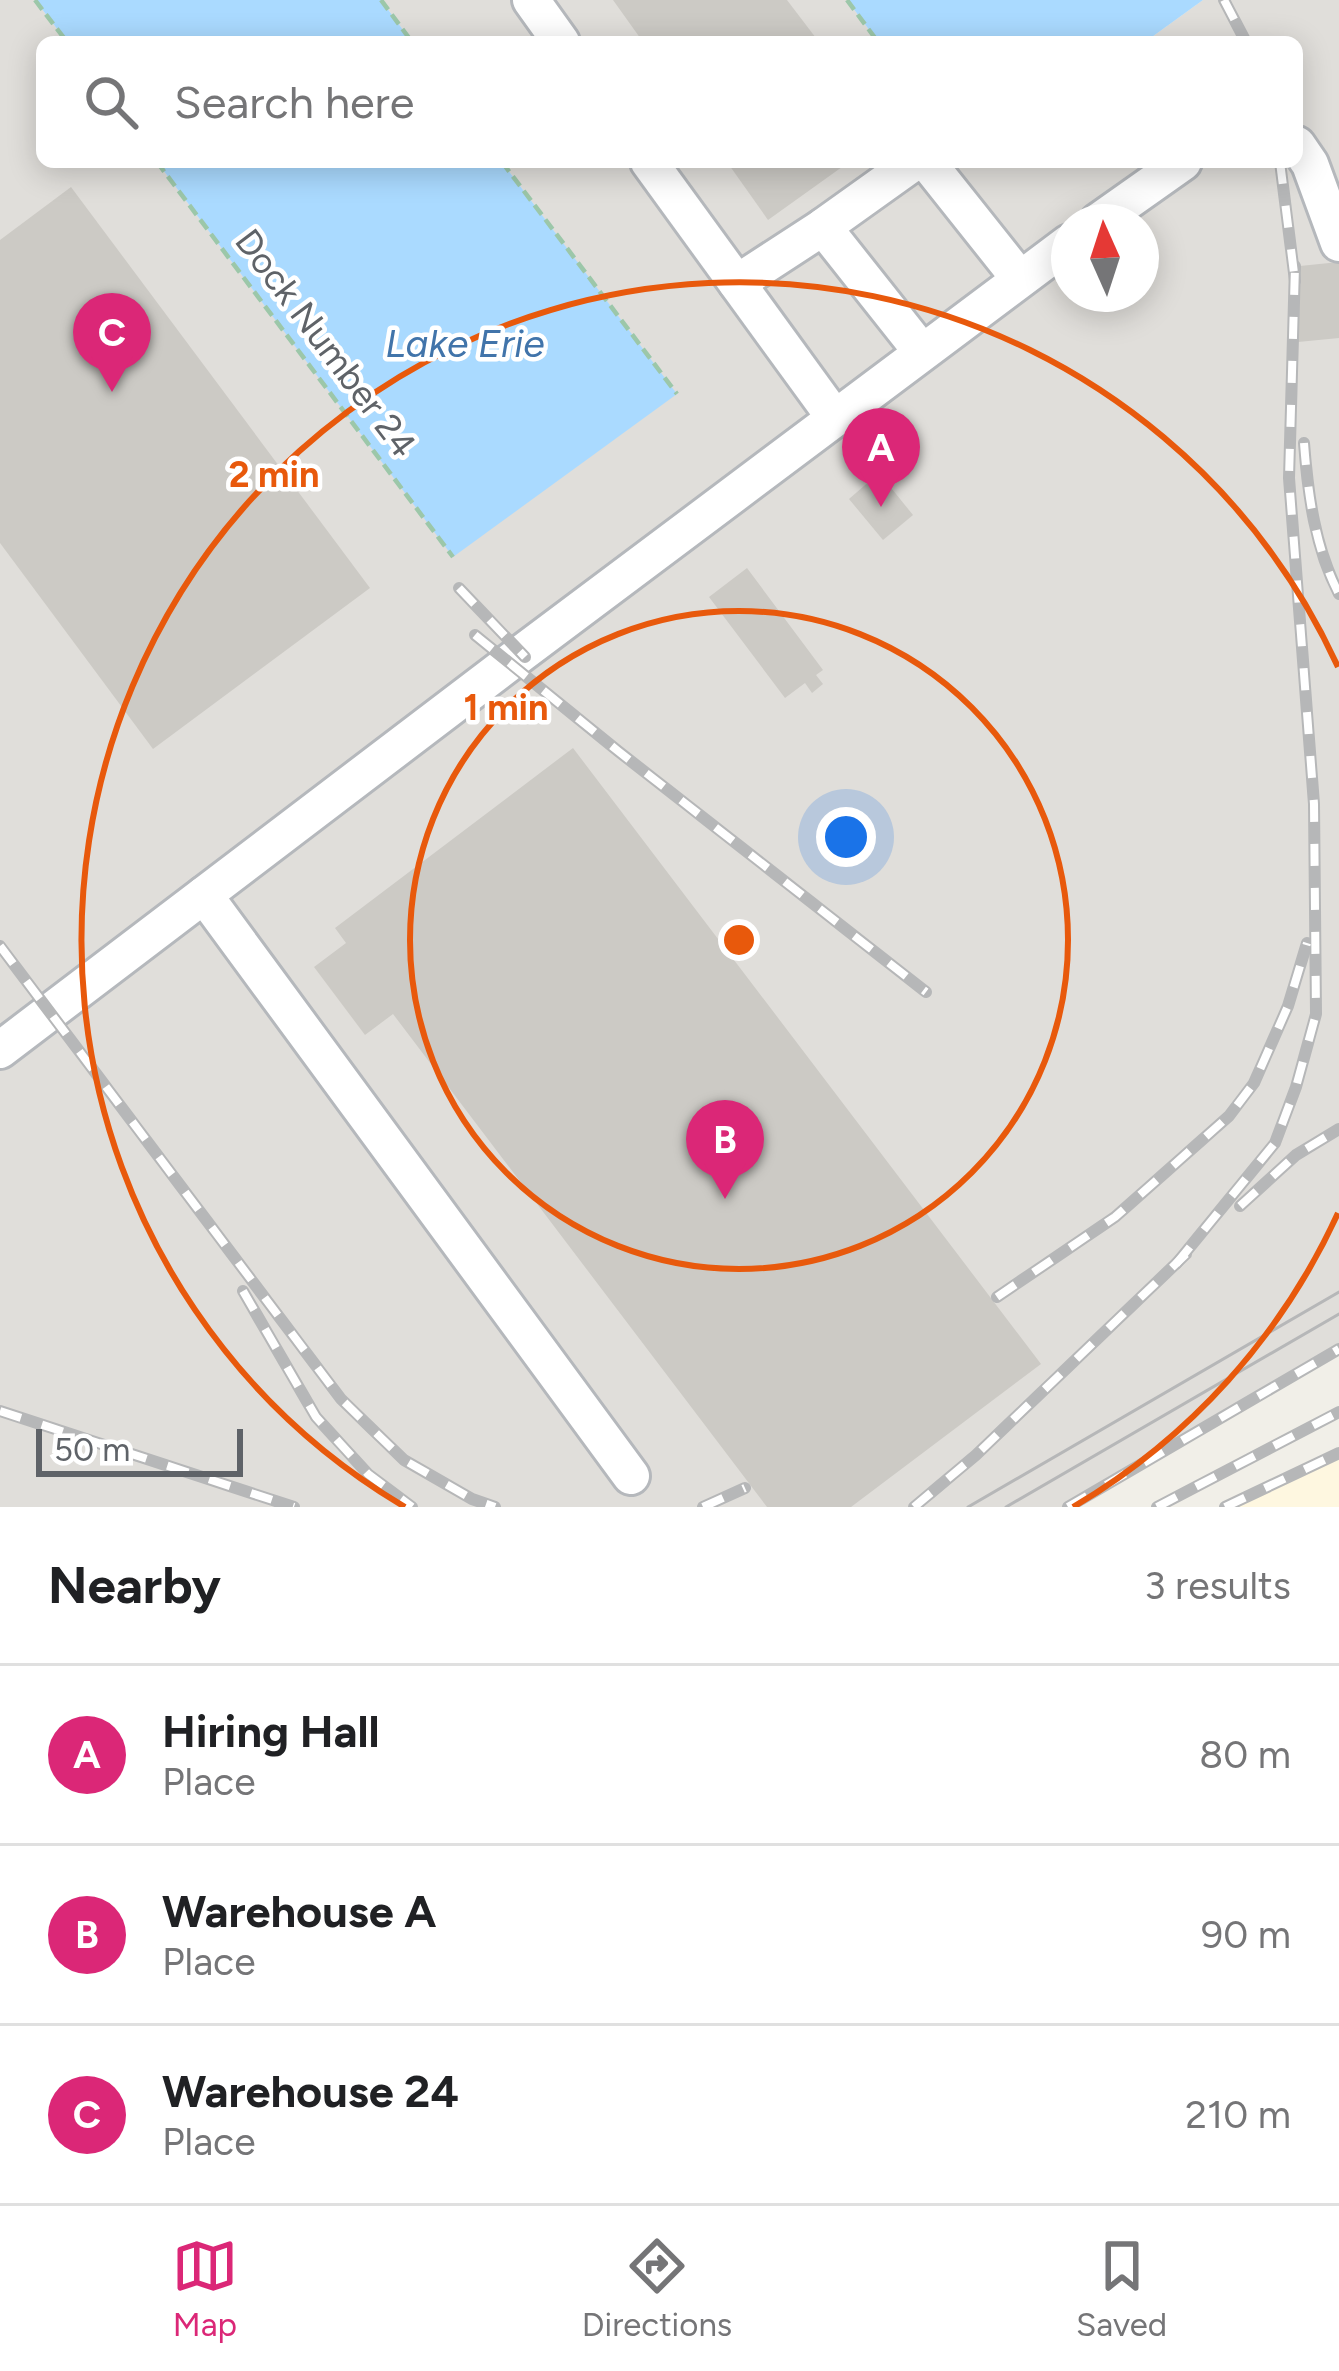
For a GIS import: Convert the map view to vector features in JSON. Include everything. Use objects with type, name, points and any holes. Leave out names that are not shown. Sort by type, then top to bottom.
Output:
[{"type":"lane","points":[[531,0],[557,36]]},
{"type":"lane","points":[[1303,154],[1339,243]]},
{"type":"lane","points":[[653,168],[835,418]]},
{"type":"lane","points":[[737,283],[905,168]]},
{"type":"lane","points":[[932,168],[1020,279]]},
{"type":"lane","points":[[1124,204],[1175,168]]},
{"type":"lane","points":[[823,226],[922,352]]},
{"type":"lane","points":[[0,1050],[1051,256]]},
{"type":"lane","points":[[205,896],[632,1476]]},
{"type":"path","points":[[35,0],[62,36]]},
{"type":"path","points":[[381,0],[408,36]]},
{"type":"path","points":[[847,0],[874,36]]},
{"type":"path","name":"Dock Number 24","points":[[161,168],[453,557]]},
{"type":"path","points":[[506,168],[676,394]]},
{"type":"shaded area","points":[[0,0],[35,0],[62,36],[36,36],[36,168],[162,168],[453,556],[676,394],[506,168],[1303,168],[1303,36],[1153,36],[1203,0],[1339,0],[1339,1349],[1068,1507],[0,1507]]},
{"type":"shaded area","points":[[381,0],[847,0],[874,36],[408,36]]},
{"type":"shaded area","points":[[1339,1453],[1339,1507],[1225,1507],[1236,1502]]},
{"type":"water","points":[[35,0],[381,0],[408,36],[62,36]]},
{"type":"water","points":[[847,0],[1203,0],[1153,36],[874,36]]},
{"type":"water","name":"Lake Erie","points":[[161,168],[507,168],[677,394],[453,557]]},
{"type":"building","points":[[613,0],[787,0],[814,36],[639,36]]},
{"type":"building","points":[[731,168],[841,168],[768,220]]},
{"type":"building","points":[[71,187],[370,588],[153,749],[0,543],[0,240]]},
{"type":"building","points":[[1339,262],[1339,338],[1298,342],[1290,267]]},
{"type":"building","points":[[879,473],[913,515],[883,540],[849,499]]},
{"type":"building","points":[[747,568],[823,670],[816,675],[823,684],[812,693],[805,683],[785,698],[709,597]]},
{"type":"building","points":[[573,748],[1041,1364],[851,1507],[767,1507],[393,1014],[365,1035],[314,967],[346,943],[335,928]]},
{"type":"tram line","points":[[968,1507],[1339,1292]]},
{"type":"tram line","points":[[1006,1507],[1339,1314]]},
{"type":"railway","points":[[1224,0],[1243,36]]},
{"type":"railway","points":[[1281,168],[1295,281]]},
{"type":"railway","points":[[1176,1264],[1275,1143],[1316,1014],[1314,804],[1289,478],[1295,266]]},
{"type":"railway","points":[[1304,443],[1314,521],[1339,594]]},
{"type":"railway","points":[[459,588],[525,657]]},
{"type":"railway","points":[[475,635],[926,992]]},
{"type":"railway","points":[[997,1297],[1115,1217],[1229,1116],[1254,1083],[1288,1006],[1307,943]]},
{"type":"railway","points":[[0,946],[341,1399],[404,1460],[495,1507]]},
{"type":"railway","points":[[1240,1206],[1296,1155],[1339,1129]]},
{"type":"railway","points":[[914,1507],[976,1455],[1186,1254]]},
{"type":"railway","points":[[243,1291],[316,1417],[368,1474],[412,1507]]},
{"type":"railway","points":[[1068,1507],[1339,1349]]},
{"type":"railway","points":[[0,1411],[294,1507]]},
{"type":"railway","points":[[1157,1507],[1339,1412]]},
{"type":"railway","points":[[1225,1507],[1339,1453]]},
{"type":"railway","points":[[703,1507],[745,1488]]},
{"type":"place","name":"Warehouse 24","points":[[112,392]]},
{"type":"place","name":"Hiring Hall","points":[[881,507]]},
{"type":"place","name":"Warehouse A","points":[[725,1199]]}]
